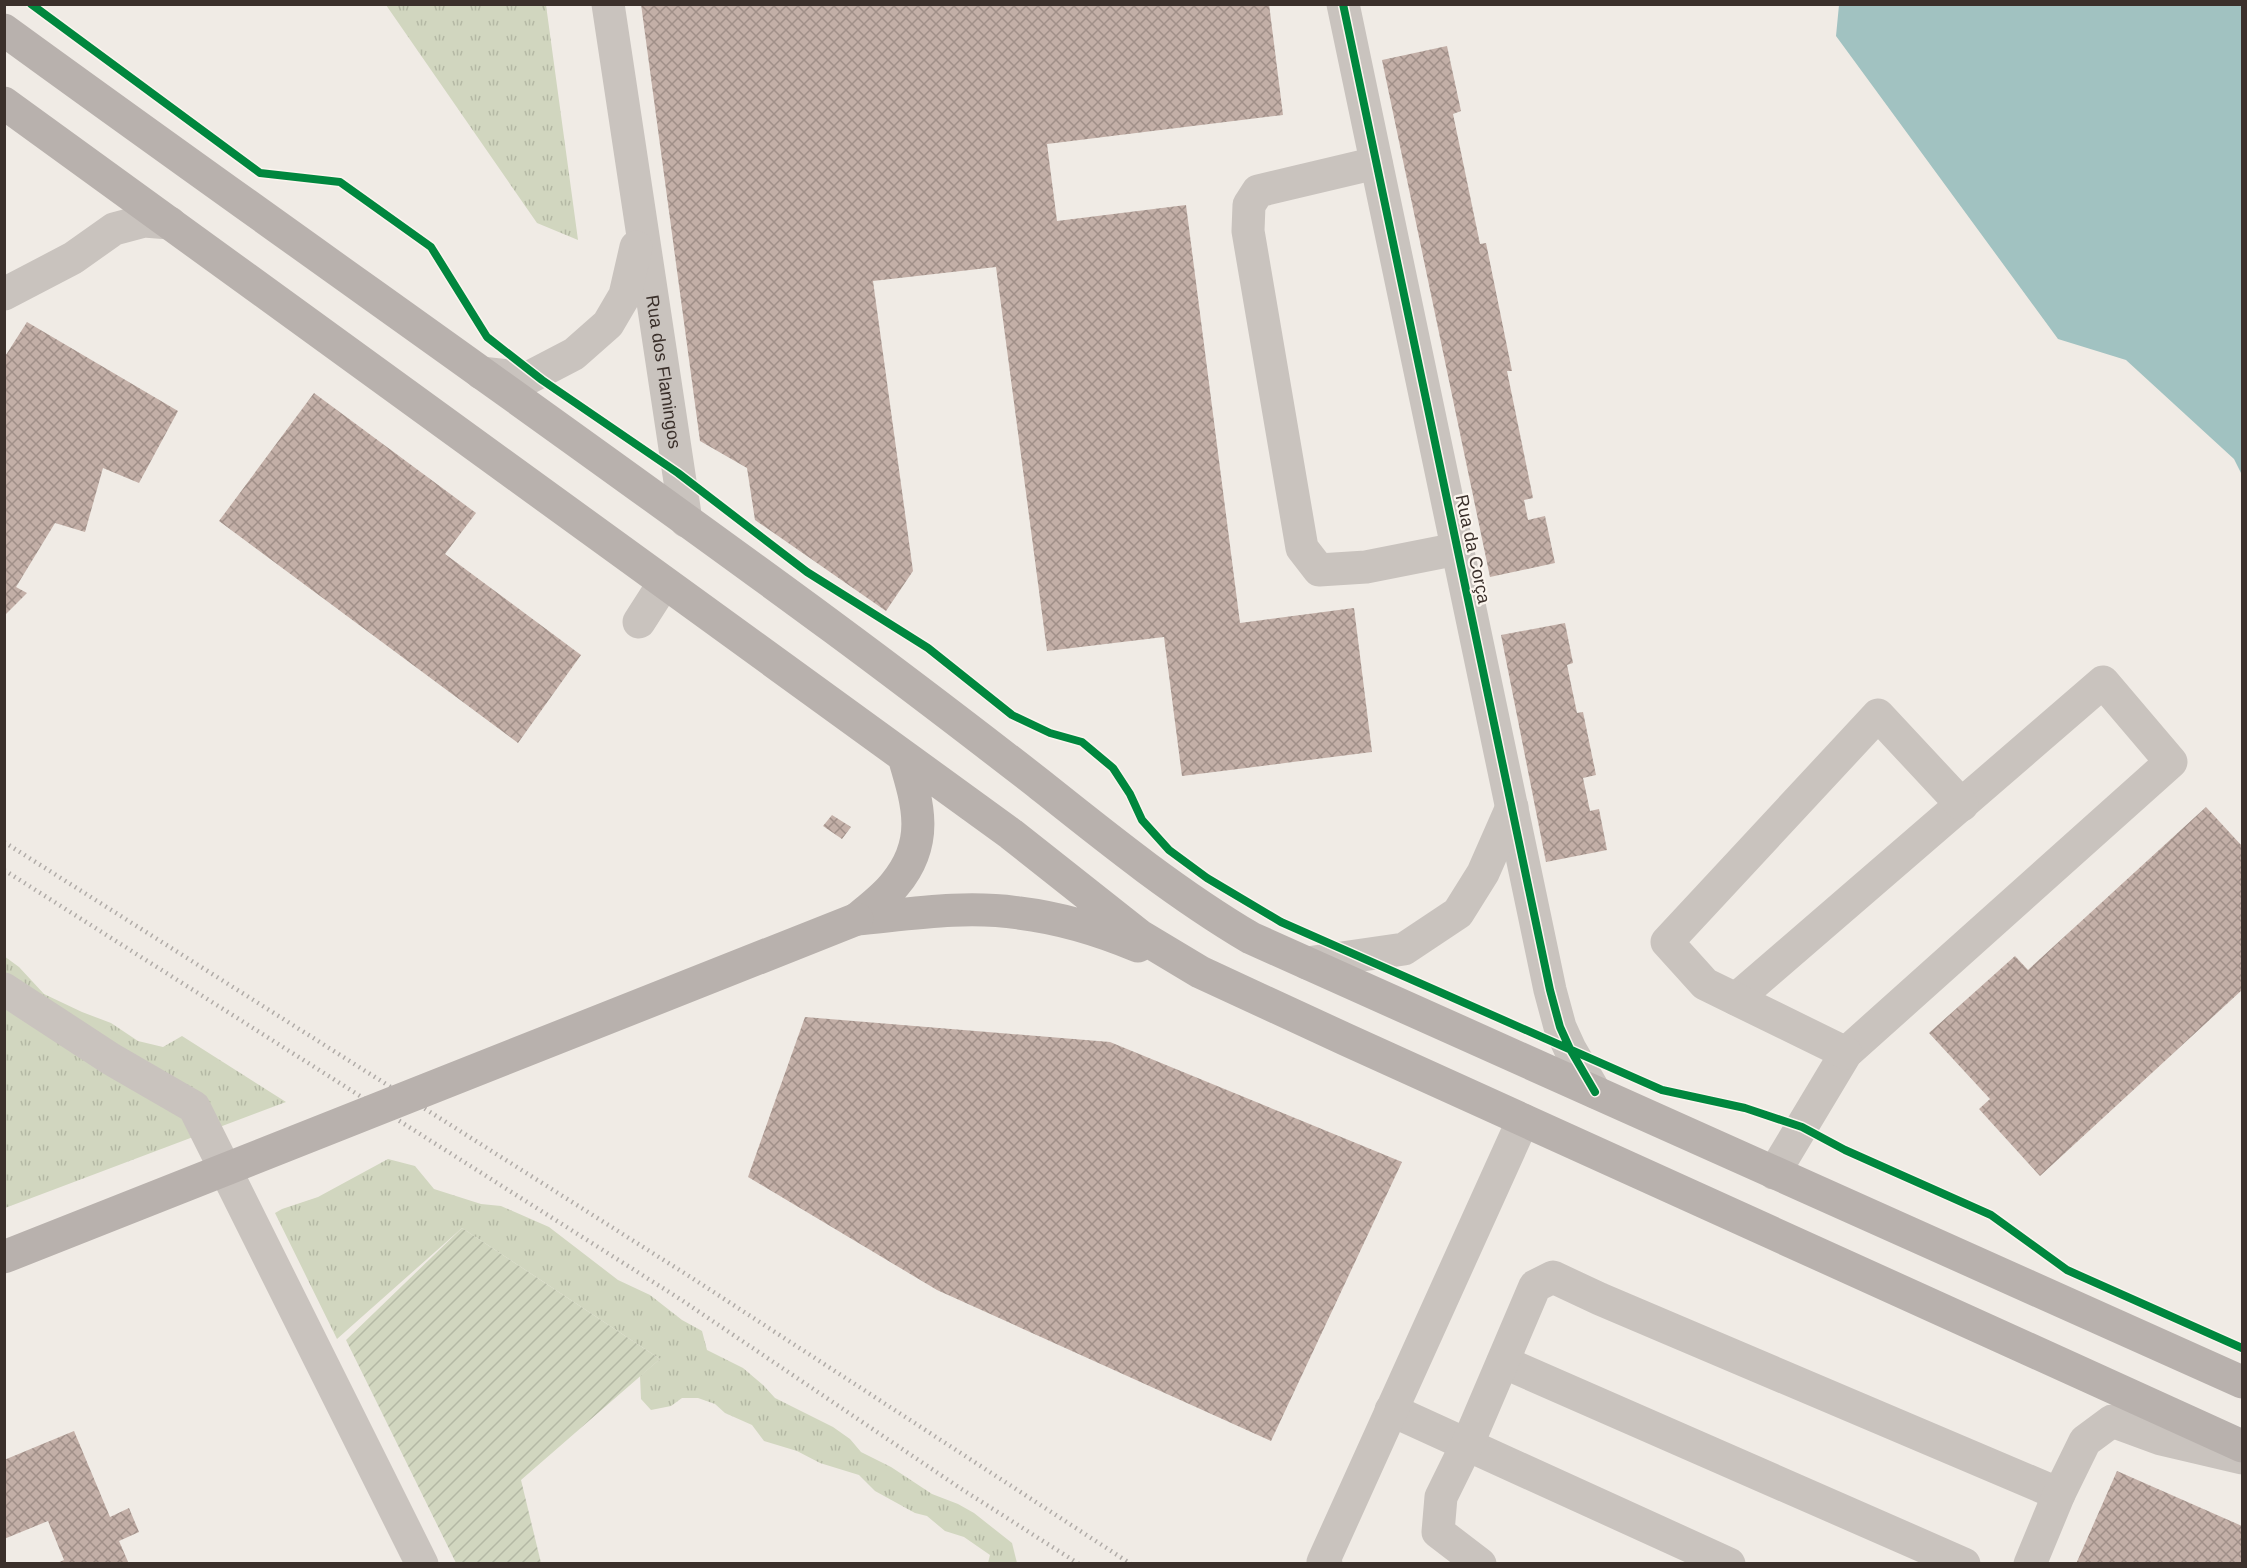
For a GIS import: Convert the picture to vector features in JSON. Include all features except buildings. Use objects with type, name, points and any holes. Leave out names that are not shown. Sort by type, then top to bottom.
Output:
[{"type":"main road","points":[[4,30],[833,627],[1158,877],[1216,917],[1251,938],[2242,1382]]},
{"type":"main road","points":[[4,103],[1011,834],[1140,936],[1200,972]]},
{"type":"main road","points":[[857,919],[896,885],[913,855],[920,827],[917,801],[904,757]]},
{"type":"main road","points":[[4,1257],[857,919],[962,910],[1017,912],[1059,920],[1112,935],[1200,972],[2242,1446]]},
{"type":"street","name":"Rua dos Flamingos","points":[[608,4],[686,521]]},
{"type":"street","name":"Rua da Corça","points":[[1343,4],[1550,990],[1560,1027],[1595,1092]]},
{"type":"street","points":[[4,124],[76,155]]},
{"type":"street","name":"Rua da Corça","points":[[1376,164],[1258,191],[1249,205],[1248,231],[1302,548],[1319,570],[1366,567],[1457,549]]},
{"type":"street","points":[[105,176],[118,203],[114,229]]},
{"type":"street","points":[[4,294],[73,258],[114,229],[144,221],[170,224]]},
{"type":"street","name":"Rua dos Flamingos","points":[[481,373],[528,378],[574,354],[608,324],[625,295],[640,224]]},
{"type":"street","points":[[639,622],[664,583]]},
{"type":"street","points":[[1736,999],[2103,682],[2171,762],[1846,1053],[1774,1173]]},
{"type":"street","points":[[1846,1053],[1705,984],[1667,942],[1878,715],[1962,805]]},
{"type":"street","points":[[1307,963],[1404,950],[1458,913],[1483,873],[1512,807]]},
{"type":"street","points":[[4,989],[111,1059],[194,1107],[422,1563]]},
{"type":"street","points":[[1324,1563],[1523,1120]]},
{"type":"street","points":[[1480,1563],[1438,1532],[1441,1497],[1467,1446],[1535,1286],[1553,1277],[2059,1494]]},
{"type":"street","points":[[1503,1362],[1964,1563]]},
{"type":"street","points":[[1391,1410],[1729,1563]]},
{"type":"street","points":[[2030,1563],[2059,1494],[2085,1441],[2112,1421],[2161,1439],[2242,1458]]},
{"type":"green space","points":[[386,5],[546,5],[578,240],[537,223]]},
{"type":"green space","points":[[4,956],[19,967],[44,994],[111,1023],[138,1041],[163,1047],[182,1036],[286,1102],[5,1208]]},
{"type":"green space","points":[[388,1159],[415,1166],[434,1189],[481,1204],[501,1206],[549,1227],[618,1280],[650,1295],[682,1320],[702,1331],[707,1350],[743,1368],[775,1398],[833,1427],[850,1439],[861,1452],[891,1467],[932,1494],[974,1513],[1012,1543],[1017,1563],[988,1563],[990,1555],[964,1537],[945,1531],[927,1516],[915,1513],[875,1491],[859,1475],[820,1463],[797,1451],[764,1441],[752,1425],[725,1413],[715,1404],[698,1398],[682,1398],[671,1406],[651,1410],[641,1399],[640,1376],[660,1359],[462,1228],[337,1339],[275,1213],[318,1197]]},
{"type":"green space","points":[[462,1228],[660,1359],[521,1480],[541,1563],[456,1563],[346,1340]]},
{"type":"water","points":[[1839,5],[2242,5],[2242,475],[2234,459],[2126,360],[2058,339],[1836,36]]},
{"type":"railway","points":[[4,842],[692,1278],[1131,1564]]},
{"type":"railway","points":[[4,870],[680,1299],[960,1488],[1079,1564]]},
{"type":"cycle path","points":[[31,4],[260,173],[340,182],[431,247],[487,337],[542,380],[678,473],[807,572],[928,648],[1012,715],[1050,733],[1082,742],[1113,768],[1130,794],[1142,820],[1169,850],[1207,878],[1281,922],[1662,1090],[1745,1108],[1802,1127],[1845,1150],[1991,1215],[2067,1270],[2242,1348]]},
{"type":"cycle path","points":[[1343,4],[1550,990],[1560,1027],[1595,1092]]}]
